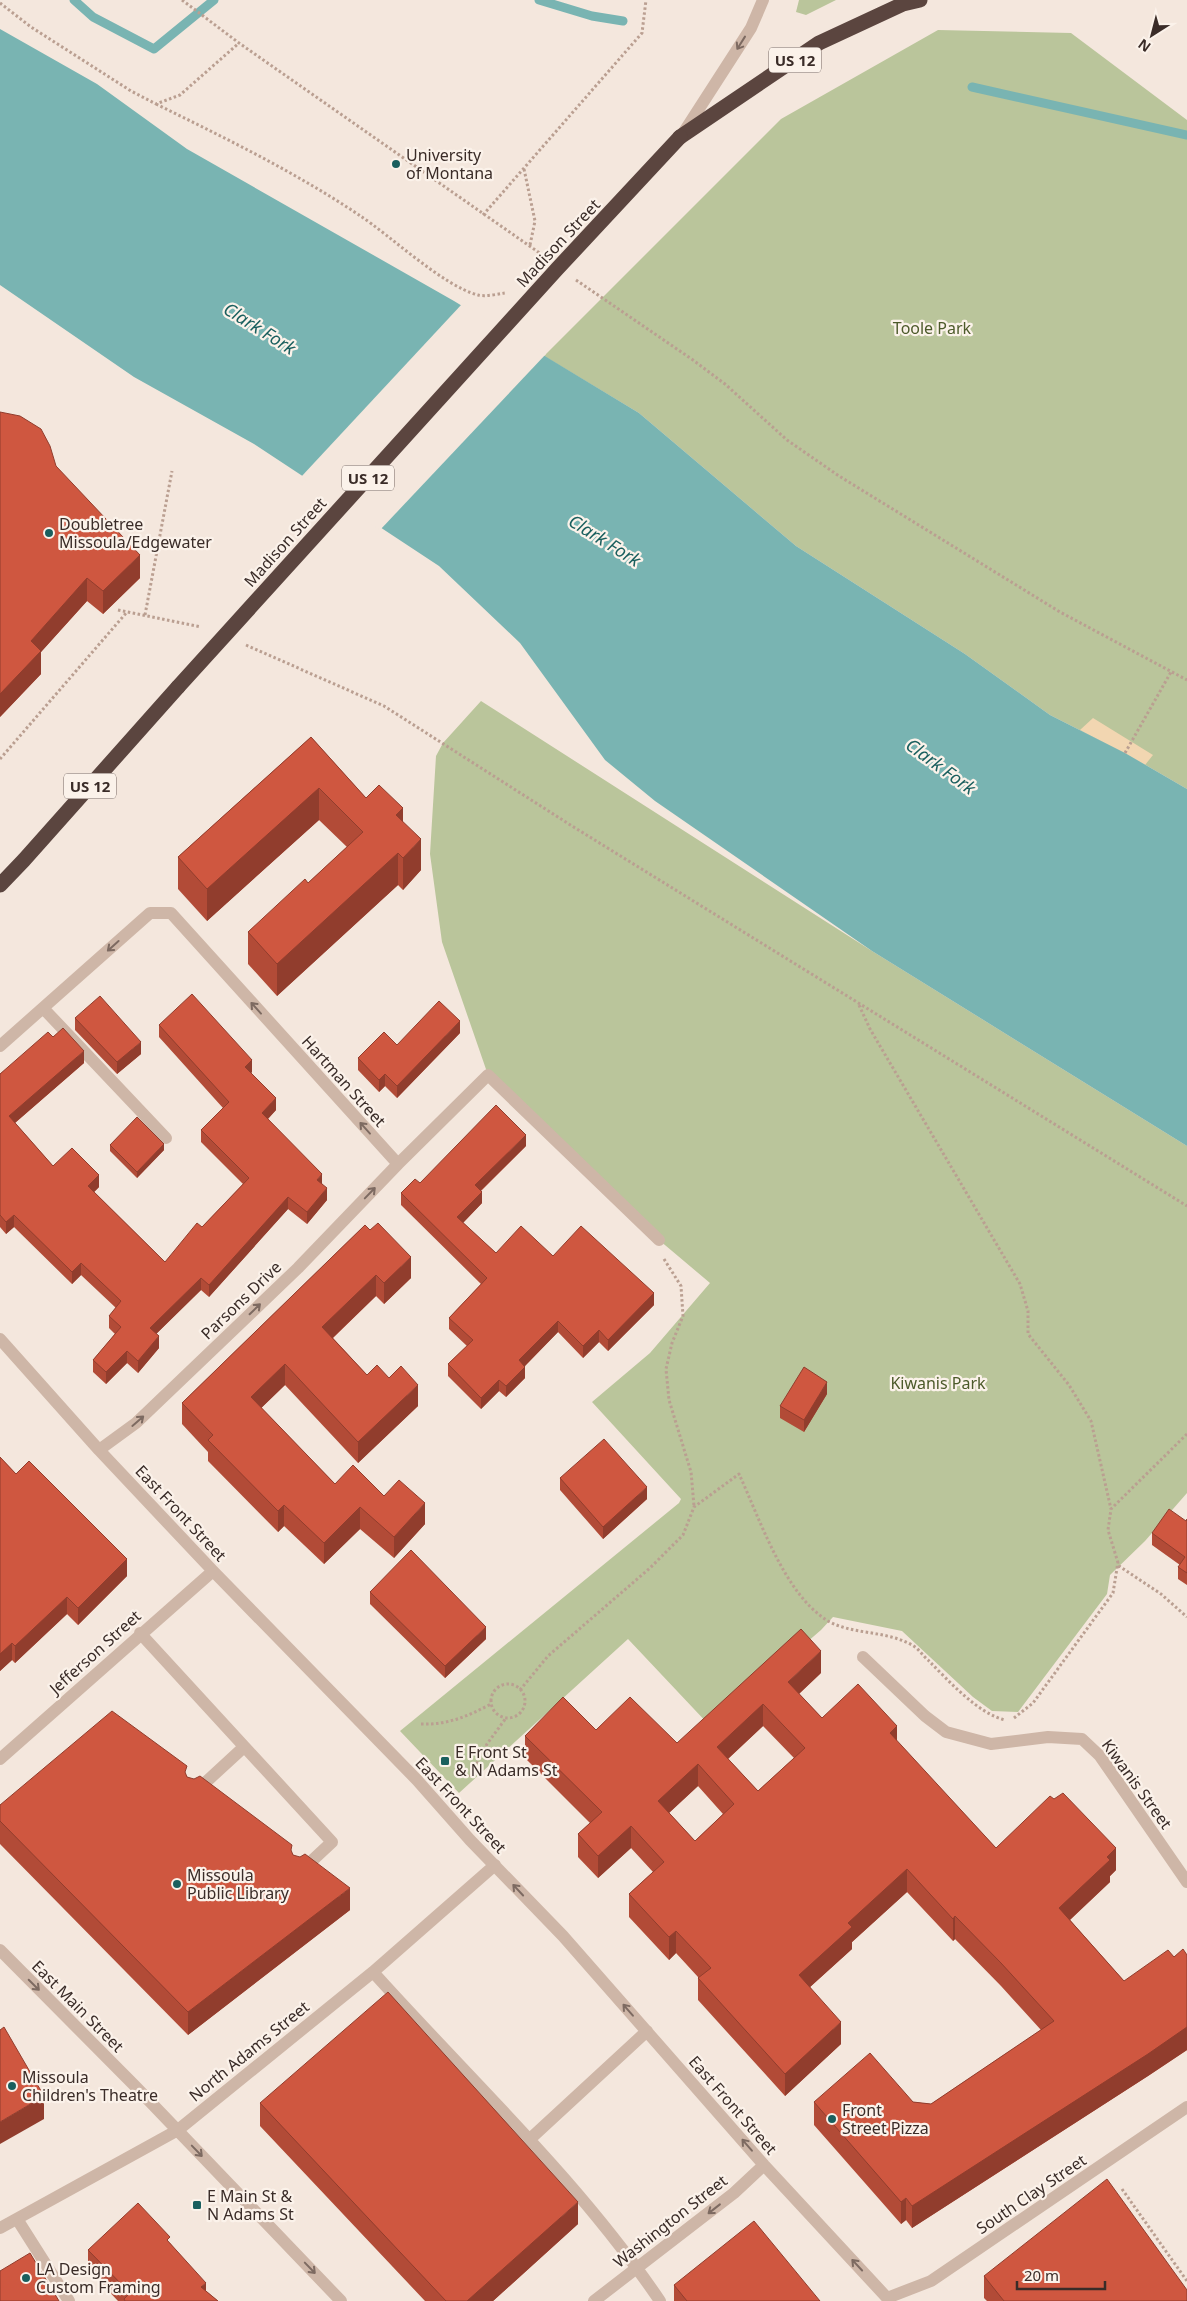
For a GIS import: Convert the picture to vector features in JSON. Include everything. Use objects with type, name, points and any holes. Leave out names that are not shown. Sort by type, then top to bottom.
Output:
[{"type":"highway","name":"US 12","points":[[680,137],[819,44],[904,4],[920,0]]},
{"type":"highway","name":"Madison Street","points":[[0,885],[557,269],[680,137]]},
{"type":"street","name":"US 12","points":[[680,137],[751,28],[763,0]]},
{"type":"street","name":"Hartman Street","points":[[0,1046],[150,913],[171,913],[398,1164]]},
{"type":"street","points":[[43,1008],[166,1138]]},
{"type":"street","points":[[398,1164],[488,1075],[655,1237]]},
{"type":"street","name":"Parsons Drive","points":[[99,1450],[143,1416],[298,1268],[398,1164]]},
{"type":"street","name":"East Front Street","points":[[0,1340],[99,1450],[213,1571],[417,1780],[563,1936],[764,2165],[888,2300]]},
{"type":"street","name":"Jefferson Street","points":[[0,1759],[213,1571]]},
{"type":"street","points":[[140,1634],[332,1842],[299,1872]]},
{"type":"street","name":"Kiwanis Street","points":[[863,1656],[925,1716],[946,1732],[991,1744],[1048,1737],[1082,1739],[1100,1756],[1187,1882]]},
{"type":"street","points":[[193,1794],[244,1747]]},
{"type":"street","name":"North Adams Street","points":[[0,2228],[178,2130],[373,1972],[495,1865]]},
{"type":"street","name":"East Main Street","points":[[0,1950],[178,2130],[342,2301]]},
{"type":"street","points":[[373,1972],[530,2139],[637,2268],[660,2301]]},
{"type":"street","points":[[530,2139],[647,2031]]},
{"type":"street","name":"South Clay Street","points":[[888,2300],[931,2281],[1187,2107]]},
{"type":"street","name":"Washington Street","points":[[594,2301],[734,2193],[764,2165]]},
{"type":"street","points":[[17,2219],[69,2301]]},
{"type":"path","points":[[182,0],[239,44],[483,215],[530,245],[544,257]]},
{"type":"path","points":[[483,215],[642,32],[646,0]]},
{"type":"path","points":[[0,3],[31,27],[130,91],[253,152],[359,215],[455,284],[479,295],[512,291]]},
{"type":"path","points":[[156,104],[180,95],[239,44]]},
{"type":"path","points":[[524,169],[535,221],[530,245]]},
{"type":"path","points":[[573,278],[693,360],[725,384],[787,440],[839,476],[1060,612],[1187,680]]},
{"type":"path","points":[[145,615],[172,472]]},
{"type":"path","points":[[118,610],[205,629]]},
{"type":"path","points":[[0,759],[127,612]]},
{"type":"path","points":[[241,643],[264,651],[384,706],[572,826],[1187,1206]]},
{"type":"path","points":[[1125,753],[1171,672]]},
{"type":"path","points":[[858,1004],[870,1029],[1020,1284],[1028,1311],[1028,1334],[1069,1385],[1088,1415],[1098,1450],[1110,1509],[1108,1530],[1119,1566],[1161,1594],[1187,1617]]},
{"type":"path","points":[[520,1690],[548,1656],[650,1568],[683,1535],[694,1507],[691,1472],[669,1400],[666,1370],[672,1343],[684,1316],[681,1286],[658,1250],[655,1237]]},
{"type":"path","points":[[1110,1509],[1187,1434]]},
{"type":"path","points":[[694,1507],[739,1474],[786,1576],[813,1608],[829,1621],[850,1629],[883,1633],[913,1645],[983,1711],[1004,1720],[1016,1718],[1033,1703],[1113,1593],[1118,1562]]},
{"type":"path","points":[[470,1777],[487,1744],[507,1718],[518,1715],[524,1706],[524,1694],[511,1684],[501,1686],[493,1693],[491,1704],[496,1713],[507,1718]]},
{"type":"path","points":[[421,1724],[437,1724],[466,1717],[491,1704]]},
{"type":"path","points":[[1122,2189],[1187,2282]]},
{"type":"green space","points":[[799,0],[836,0],[806,15],[796,12]]},
{"type":"green space","name":"Toole Park","points":[[938,30],[1071,33],[1187,120],[1187,789],[1125,753],[1050,715],[965,654],[796,546],[639,413],[544,356],[781,119]]},
{"type":"green space","name":"Kiwanis Park","points":[[481,701],[872,951],[1187,1146],[1187,1493],[1145,1541],[1110,1575],[1107,1594],[1018,1712],[992,1711],[973,1697],[902,1631],[833,1617],[821,1630],[710,1726],[628,1639],[459,1793],[400,1731],[679,1503],[681,1499],[592,1402],[650,1353],[710,1283],[659,1240],[488,1075],[442,942],[430,854],[436,756],[443,743]]},
{"type":"sand","points":[[1093,718],[1153,755],[1145,765],[1080,730]]},
{"type":"water","name":"Clark Fork","points":[[0,29],[97,84],[187,149],[454,301],[639,413],[796,546],[965,654],[1050,715],[1125,753],[1187,789],[1187,1146],[872,951],[655,801],[605,760],[520,643],[439,566],[254,444],[134,377],[0,285]]},
{"type":"pier","points":[[462,304],[546,354],[380,530],[301,477]]},
{"type":"building","name":"Doubletree Missoula/Edgewater","points":[[0,412],[20,416],[41,429],[50,446],[56,466],[140,555],[103,591],[87,578],[31,641],[41,651],[0,694]]},
{"type":"building","points":[[311,737],[366,798],[379,785],[403,808],[396,815],[421,839],[403,858],[398,853],[277,964],[248,932],[305,879],[308,883],[363,832],[319,788],[207,889],[178,857]]},
{"type":"building","points":[[192,994],[252,1060],[245,1067],[276,1098],[262,1113],[322,1174],[317,1180],[327,1188],[307,1212],[288,1197],[209,1285],[201,1278],[150,1328],[159,1336],[138,1361],[127,1351],[106,1372],[93,1360],[121,1327],[109,1316],[121,1301],[81,1263],[72,1272],[14,1215],[6,1222],[0,1215],[0,1074],[48,1032],[53,1037],[63,1028],[84,1051],[9,1116],[53,1166],[72,1148],[99,1175],[88,1186],[165,1262],[197,1223],[202,1227],[249,1178],[201,1130],[229,1102],[159,1025]]},
{"type":"building","points":[[100,996],[141,1042],[117,1062],[75,1018]]},
{"type":"building","points":[[439,1001],[460,1021],[397,1086],[385,1074],[379,1080],[358,1058],[384,1032],[397,1045]]},
{"type":"building","points":[[496,1105],[526,1135],[475,1185],[482,1192],[457,1217],[496,1253],[521,1226],[553,1256],[581,1226],[654,1293],[608,1340],[599,1330],[583,1346],[558,1321],[519,1360],[525,1367],[506,1386],[499,1380],[481,1398],[448,1364],[473,1340],[449,1318],[487,1278],[401,1193],[415,1179],[420,1183]]},
{"type":"building","points":[[137,1117],[164,1144],[137,1172],[110,1145]]},
{"type":"building","points":[[378,1223],[411,1257],[384,1283],[376,1275],[322,1327],[367,1375],[377,1365],[389,1378],[401,1366],[418,1385],[358,1442],[285,1364],[251,1397],[335,1484],[353,1465],[384,1496],[399,1480],[425,1503],[394,1537],[360,1507],[324,1543],[284,1505],[278,1511],[208,1440],[213,1435],[182,1403],[365,1225],[370,1230]]},
{"type":"building","points":[[804,1367],[827,1382],[804,1420],[780,1406]]},
{"type":"building","points":[[604,1439],[647,1487],[603,1527],[560,1478]]},
{"type":"building","points":[[0,1457],[16,1474],[29,1461],[127,1559],[78,1608],[67,1597],[15,1646],[12,1643],[0,1654]]},
{"type":"building","points":[[1169,1509],[1186,1521],[1187,1519],[1187,1573],[1178,1567],[1185,1557],[1152,1533]]},
{"type":"building","points":[[411,1550],[486,1627],[445,1666],[370,1592]]},
{"type":"building","points":[[801,1629],[821,1651],[788,1682],[822,1718],[858,1684],[897,1726],[890,1733],[996,1848],[1050,1796],[1054,1799],[1063,1793],[1116,1848],[1107,1857],[1110,1860],[1059,1908],[1124,1981],[1168,1950],[1174,1957],[1183,1949],[1187,1955],[1187,2027],[912,2206],[906,2198],[901,2202],[814,2102],[870,2053],[913,2102],[931,2104],[1054,2021],[1001,1963],[955,1916],[953,1919],[907,1869],[848,1923],[852,1927],[799,1975],[841,2022],[785,2074],[698,1978],[711,1968],[676,1931],[669,1937],[629,1894],[664,1862],[631,1826],[598,1856],[578,1834],[602,1812],[525,1736],[563,1697],[596,1730],[630,1697],[677,1743]],"holes":[[[763,1704],[805,1748],[758,1791],[717,1747]],[[698,1764],[734,1804],[695,1841],[658,1801]]]},
{"type":"building","name":"Missoula Public Library","points":[[112,1711],[187,1766],[185,1772],[187,1777],[194,1779],[200,1776],[292,1845],[293,1855],[300,1857],[305,1854],[350,1888],[188,2012],[0,1821],[0,1805]]},
{"type":"building","points":[[388,1992],[578,2202],[467,2301],[446,2301],[260,2103]]},
{"type":"building","points":[[4,2027],[44,2096],[0,2122],[0,2030]]},
{"type":"building","points":[[1107,2179],[1187,2290],[1187,2301],[1004,2301],[984,2276]]},
{"type":"building","points":[[138,2203],[170,2237],[167,2240],[206,2283],[201,2287],[218,2301],[125,2301],[124,2299],[130,2293],[88,2250]]},
{"type":"building","points":[[754,2221],[820,2301],[687,2301],[674,2285]]},
{"type":"building","points":[[30,2253],[59,2301],[0,2301],[0,2271]]},
{"type":"waterway","points":[[74,0],[93,17],[154,49],[214,0]]},
{"type":"waterway","points":[[539,0],[592,16],[623,21]]},
{"type":"waterway","points":[[972,87],[1187,135]]},
{"type":"place","name":"University of Montana","points":[[396,164]]},
{"type":"place","name":"Doubletree Missoula/Edgewater","points":[[49,533]]},
{"type":"place","name":"E Front St & N Adams St","points":[[445,1761]]},
{"type":"place","name":"Missoula Public Library","points":[[177,1884]]},
{"type":"place","name":"Missoula Children's Theatre","points":[[12,2086]]},
{"type":"place","name":"Front Street Pizza","points":[[832,2119]]},
{"type":"place","name":"E Main St & N Adams St","points":[[197,2205]]},
{"type":"place","name":"LA Design Custom Framing","points":[[26,2278]]}]
